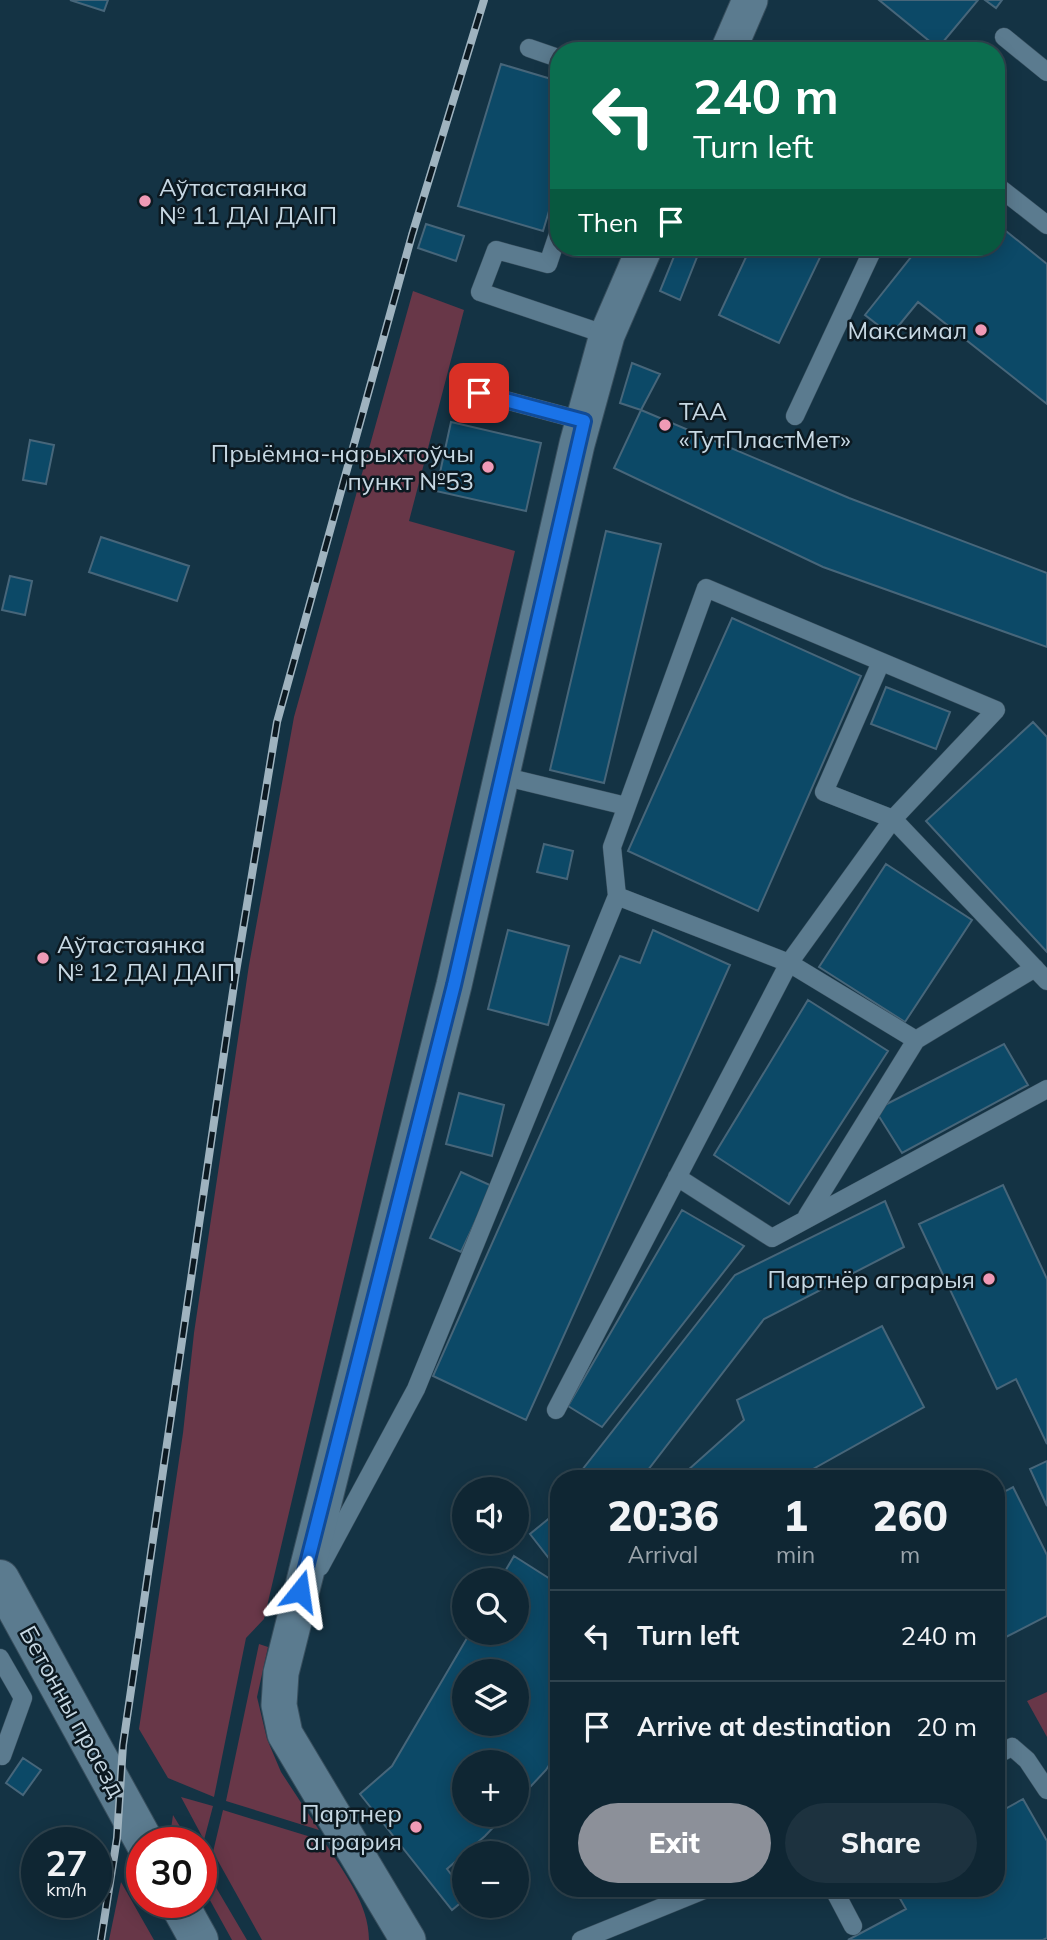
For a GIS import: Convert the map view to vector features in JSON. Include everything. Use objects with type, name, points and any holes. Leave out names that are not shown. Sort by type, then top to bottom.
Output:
[{"type":"street","points":[[732,42],[750,0]]},
{"type":"street","points":[[408,1940],[285,1734],[279,1705],[281,1673],[454,985],[584,421],[607,335],[641,256]]},
{"type":"street","name":"Бетонны праезд","points":[[0,1579],[136,1827]]},
{"type":"street","points":[[187,1918],[199,1940]]},
{"type":"lane","points":[[1004,37],[1047,72]]},
{"type":"lane","points":[[529,48],[550,55]]},
{"type":"lane","points":[[1005,193],[1047,225]]},
{"type":"lane","points":[[551,256],[548,264],[496,250],[481,292],[607,335]]},
{"type":"lane","points":[[794,415],[870,256]]},
{"type":"lane","points":[[479,393],[584,421]]},
{"type":"lane","points":[[295,1613],[416,1389],[617,896],[612,848],[706,588],[996,710],[893,819],[789,962],[556,1410]]},
{"type":"lane","points":[[805,1219],[916,1040],[1041,975],[893,819],[824,792],[881,662]]},
{"type":"lane","points":[[502,776],[626,806]]},
{"type":"lane","points":[[617,896],[789,962],[916,1040]]},
{"type":"lane","points":[[677,1177],[772,1238],[1047,1088]]},
{"type":"lane","points":[[0,1658],[23,1698],[2,1756]]},
{"type":"lane","points":[[1005,1750],[1012,1747],[1027,1760],[1047,1790]]},
{"type":"lane","points":[[589,1938],[687,1897]]},
{"type":"lane","points":[[838,1897],[853,1926]]},
{"type":"shaded area","points":[[413,291],[464,310],[409,521],[515,551],[264,1619],[246,1638],[214,1797],[168,1778],[139,1729],[249,965],[294,717]]},
{"type":"shaded area","points":[[259,1644],[268,1647],[257,1697],[267,1739],[281,1772],[319,1830],[226,1801]]},
{"type":"shaded area","points":[[1047,1692],[1047,1737],[1027,1701]]},
{"type":"shaded area","points":[[181,1797],[213,1806],[207,1827],[197,1827]]},
{"type":"shaded area","points":[[223,1810],[324,1841],[360,1901],[368,1926],[369,1940],[262,1940],[217,1859],[217,1835]]},
{"type":"shaded area","points":[[173,1815],[180,1827],[171,1827]]},
{"type":"shaded area","points":[[121,1882],[126,1891],[126,1918],[141,1918],[154,1940],[109,1940]]},
{"type":"shaded area","points":[[217,1889],[247,1940],[232,1940],[217,1913]]},
{"type":"building","points":[[70,0],[108,0],[104,11]]},
{"type":"building","points":[[879,0],[978,0],[943,42],[931,42]]},
{"type":"building","points":[[985,0],[1002,0],[996,8]]},
{"type":"building","points":[[501,64],[550,79],[550,208],[543,231],[458,206]]},
{"type":"building","points":[[426,224],[464,236],[456,261],[418,248]]},
{"type":"building","points":[[1005,230],[1047,264],[1047,404],[918,302],[891,335],[865,315],[912,256],[1005,256]]},
{"type":"building","points":[[674,256],[697,257],[680,300],[660,291]]},
{"type":"building","points":[[747,256],[821,256],[779,343],[719,315]]},
{"type":"building","points":[[632,363],[660,374],[641,410],[620,403]]},
{"type":"building","points":[[641,410],[849,498],[1047,573],[1047,647],[823,567],[614,468]]},
{"type":"building","name":"Прыёмна-нарыхтоўчы пункт №53","points":[[451,422],[541,443],[526,511],[436,491]]},
{"type":"building","points":[[30,440],[54,445],[46,484],[23,480]]},
{"type":"building","points":[[606,531],[661,544],[604,783],[550,770]]},
{"type":"building","points":[[101,537],[189,566],[177,601],[89,572]]},
{"type":"building","points":[[10,576],[32,581],[25,615],[2,610]]},
{"type":"building","points":[[732,618],[861,676],[758,911],[628,851]]},
{"type":"building","points":[[886,687],[950,712],[936,749],[871,724]]},
{"type":"building","points":[[1033,722],[1047,737],[1047,952],[926,821]]},
{"type":"building","points":[[544,844],[573,851],[567,879],[537,872]]},
{"type":"building","points":[[886,864],[972,920],[905,1022],[819,967]]},
{"type":"building","points":[[508,930],[569,946],[548,1025],[488,1009]]},
{"type":"building","points":[[653,930],[730,965],[526,1420],[433,1376],[620,956],[640,963]]},
{"type":"building","points":[[808,1000],[888,1051],[789,1204],[714,1155]]},
{"type":"building","points":[[1004,1044],[1028,1085],[902,1153],[875,1110]]},
{"type":"building","points":[[459,1093],[504,1105],[492,1156],[446,1144]]},
{"type":"building","points":[[461,1172],[492,1186],[461,1252],[430,1238]]},
{"type":"building","points":[[1003,1185],[1047,1279],[1047,1444],[1016,1379],[997,1389],[919,1224]]},
{"type":"building","points":[[885,1201],[904,1247],[764,1319],[648,1470],[582,1470],[735,1275]]},
{"type":"building","points":[[682,1210],[744,1246],[602,1427],[568,1406]]},
{"type":"building","points":[[882,1326],[924,1407],[811,1470],[688,1470],[744,1420],[737,1400]]},
{"type":"building","points":[[1047,1461],[1047,1506],[1030,1469]]},
{"type":"building","points":[[1013,1487],[1047,1555],[1047,1616],[1005,1637],[1005,1491]]},
{"type":"building","points":[[550,1518],[550,1560],[530,1534]]},
{"type":"building","points":[[514,1556],[550,1579],[550,1764],[529,1788],[529,1750],[452,1750],[452,1827],[494,1827],[479,1841],[452,1841],[452,1865],[447,1869],[452,1875],[452,1910],[360,1794],[392,1766],[452,1664],[452,1736],[529,1736],[529,1659],[455,1659],[463,1645],[529,1645],[529,1568],[507,1568]]},
{"type":"building","points":[[23,1758],[41,1770],[23,1795],[6,1783]]},
{"type":"building","points":[[1023,1799],[1047,1841],[1047,1938],[848,1940],[906,1909],[899,1897],[1005,1897],[1005,1809]]},
{"type":"railway","points":[[101,1940],[117,1838],[123,1745],[235,978],[277,722],[412,235],[484,0]]},
{"type":"place","name":"Аўтастаянка № 11 ДАІ ДАІП","points":[[145,201]]},
{"type":"place","name":"Максимал","points":[[981,330]]},
{"type":"place","name":"ТАА «ТутПластМет»","points":[[665,425]]},
{"type":"place","name":"Прыёмна-нарыхтоўчы пункт №53","points":[[488,467]]},
{"type":"place","name":"Аўтастаянка № 12 ДАІ ДАІП","points":[[43,958]]},
{"type":"place","name":"Партнёр аграрыя","points":[[989,1279]]},
{"type":"place","name":"Партнер агрария","points":[[416,1827]]},
{"type":"route","points":[[300,1591],[454,985],[584,421],[479,393]]}]
